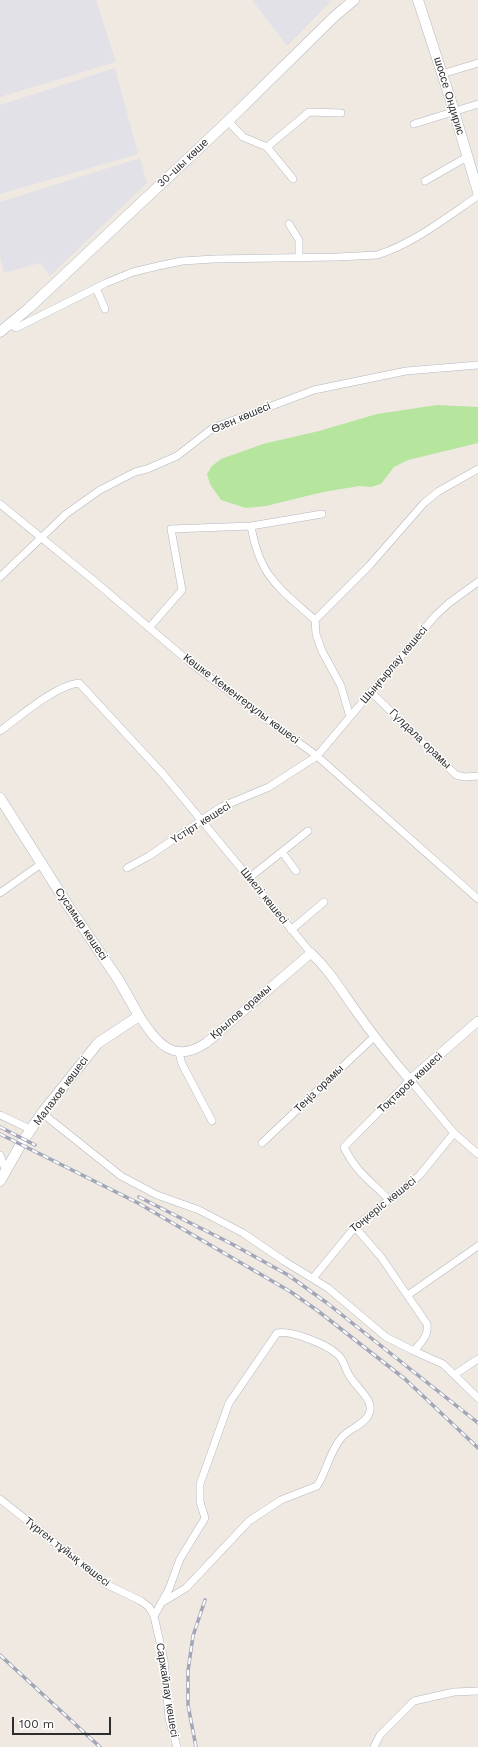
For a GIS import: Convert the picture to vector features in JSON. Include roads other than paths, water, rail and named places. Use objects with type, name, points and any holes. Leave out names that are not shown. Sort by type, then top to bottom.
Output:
[{"type":"main road","name":"30-шы көше","points":[[9,324],[228,121],[335,16],[354,0]]},
{"type":"main road","name":"шоссе Ондирис","points":[[418,0],[478,192]]},
{"type":"main road","points":[[0,332],[9,324]]},
{"type":"main road","name":"Сусамыр көшесі","points":[[0,798],[41,864],[118,979],[139,1016]]},
{"type":"main road","name":"Малахов көшесі","points":[[0,1181],[21,1144],[32,1130],[42,1113],[98,1042],[139,1016]]},
{"type":"street","points":[[442,74],[478,63]]},
{"type":"street","points":[[414,124],[478,104]]},
{"type":"street","points":[[267,147],[309,112],[341,113]]},
{"type":"street","points":[[228,121],[243,137],[267,147],[293,179]]},
{"type":"street","points":[[425,181],[467,157]]},
{"type":"street","points":[[9,324],[16,328],[96,288],[133,272],[182,261],[365,256],[390,251],[435,225],[478,196]]},
{"type":"street","points":[[289,224],[299,240],[299,258]]},
{"type":"street","points":[[96,288],[105,309]]},
{"type":"street","name":"Өзен көшесі","points":[[0,577],[10,569],[41,536],[66,514],[100,490],[135,472],[147,469],[177,456],[213,428],[314,390],[406,371],[478,365]]},
{"type":"street","points":[[315,620],[369,566],[424,503],[439,491],[478,469]]},
{"type":"street","name":"Көшке Кеменгерұлы көшесі","points":[[0,504],[41,536],[193,665],[317,756],[478,899]]},
{"type":"street","points":[[149,628],[182,590],[171,529],[251,526],[322,514]]},
{"type":"street","points":[[251,526],[259,558],[269,577],[282,591],[315,620],[316,634],[320,646],[329,666],[341,686],[350,717]]},
{"type":"street","name":"Шыңғырлау көшесі","points":[[317,756],[435,616],[449,603],[478,582]]},
{"type":"street","name":"Шиелі көшесі","points":[[0,731],[38,703],[72,684],[79,683],[164,775],[202,819],[311,953],[334,977],[340,988],[375,1036],[454,1134],[477,1153]]},
{"type":"street","name":"Гүлдала орамы","points":[[371,692],[456,775],[475,777]]},
{"type":"street","name":"Үстірт көшесі","points":[[127,868],[149,856],[221,807],[269,787],[317,756]]},
{"type":"street","points":[[249,878],[308,831]]},
{"type":"street","points":[[282,852],[296,871]]},
{"type":"street","points":[[0,893],[41,864]]},
{"type":"street","points":[[292,930],[324,902]]},
{"type":"street","name":"Крылов орамы","points":[[179,1053],[196,1050],[206,1043],[311,953]]},
{"type":"street","name":"Сусамыр көшесі","points":[[139,1016],[152,1034],[165,1047],[179,1053]]},
{"type":"street","name":"Тоқтаров көшесі","points":[[388,1199],[360,1173],[349,1159],[344,1147],[410,1080],[478,1021]]},
{"type":"street","name":"Теңіз орамы","points":[[262,1143],[375,1036]]},
{"type":"street","points":[[179,1053],[182,1064],[212,1121]]},
{"type":"street","points":[[42,1113],[121,1176],[157,1195],[199,1210],[228,1224],[284,1261],[313,1278],[328,1288],[386,1337],[414,1352],[443,1364],[478,1398]]},
{"type":"street","points":[[0,1115],[32,1130]]},
{"type":"street","name":"Тоңкерiс көшесі","points":[[313,1278],[355,1226],[419,1176],[454,1134]]},
{"type":"street","points":[[0,1155],[6,1172]]},
{"type":"street","points":[[355,1226],[381,1257],[427,1324],[428,1330],[426,1337],[414,1352]]},
{"type":"street","points":[[408,1295],[478,1246]]},
{"type":"street","points":[[154,1616],[180,1559],[205,1518],[200,1502],[200,1484],[211,1457],[229,1403],[278,1333],[283,1332],[304,1338],[325,1346],[337,1353],[342,1359],[349,1376],[369,1402],[369,1414],[366,1419],[342,1436],[317,1486],[281,1500],[249,1521],[186,1588],[161,1602]]},
{"type":"street","points":[[454,1375],[478,1359]]},
{"type":"street","name":"Түрген тұйық көшесі","points":[[0,1499],[108,1585],[141,1601],[149,1607],[154,1616]]},
{"type":"street","name":"Саржайлау көшесі","points":[[154,1616],[164,1660],[169,1719],[177,1747]]},
{"type":"street","points":[[374,1747],[380,1735],[414,1701],[454,1692],[478,1691]]},
{"type":"railway","points":[[0,1127],[35,1145]]},
{"type":"railway","points":[[0,1134],[138,1203],[291,1292],[318,1311],[405,1379],[478,1448]]},
{"type":"railway","points":[[139,1197],[232,1244],[288,1275],[327,1303],[478,1423]]},
{"type":"railway","points":[[196,1747],[188,1705],[188,1671],[193,1636],[205,1600]]},
{"type":"railway","points":[[0,1655],[100,1747]]}]
